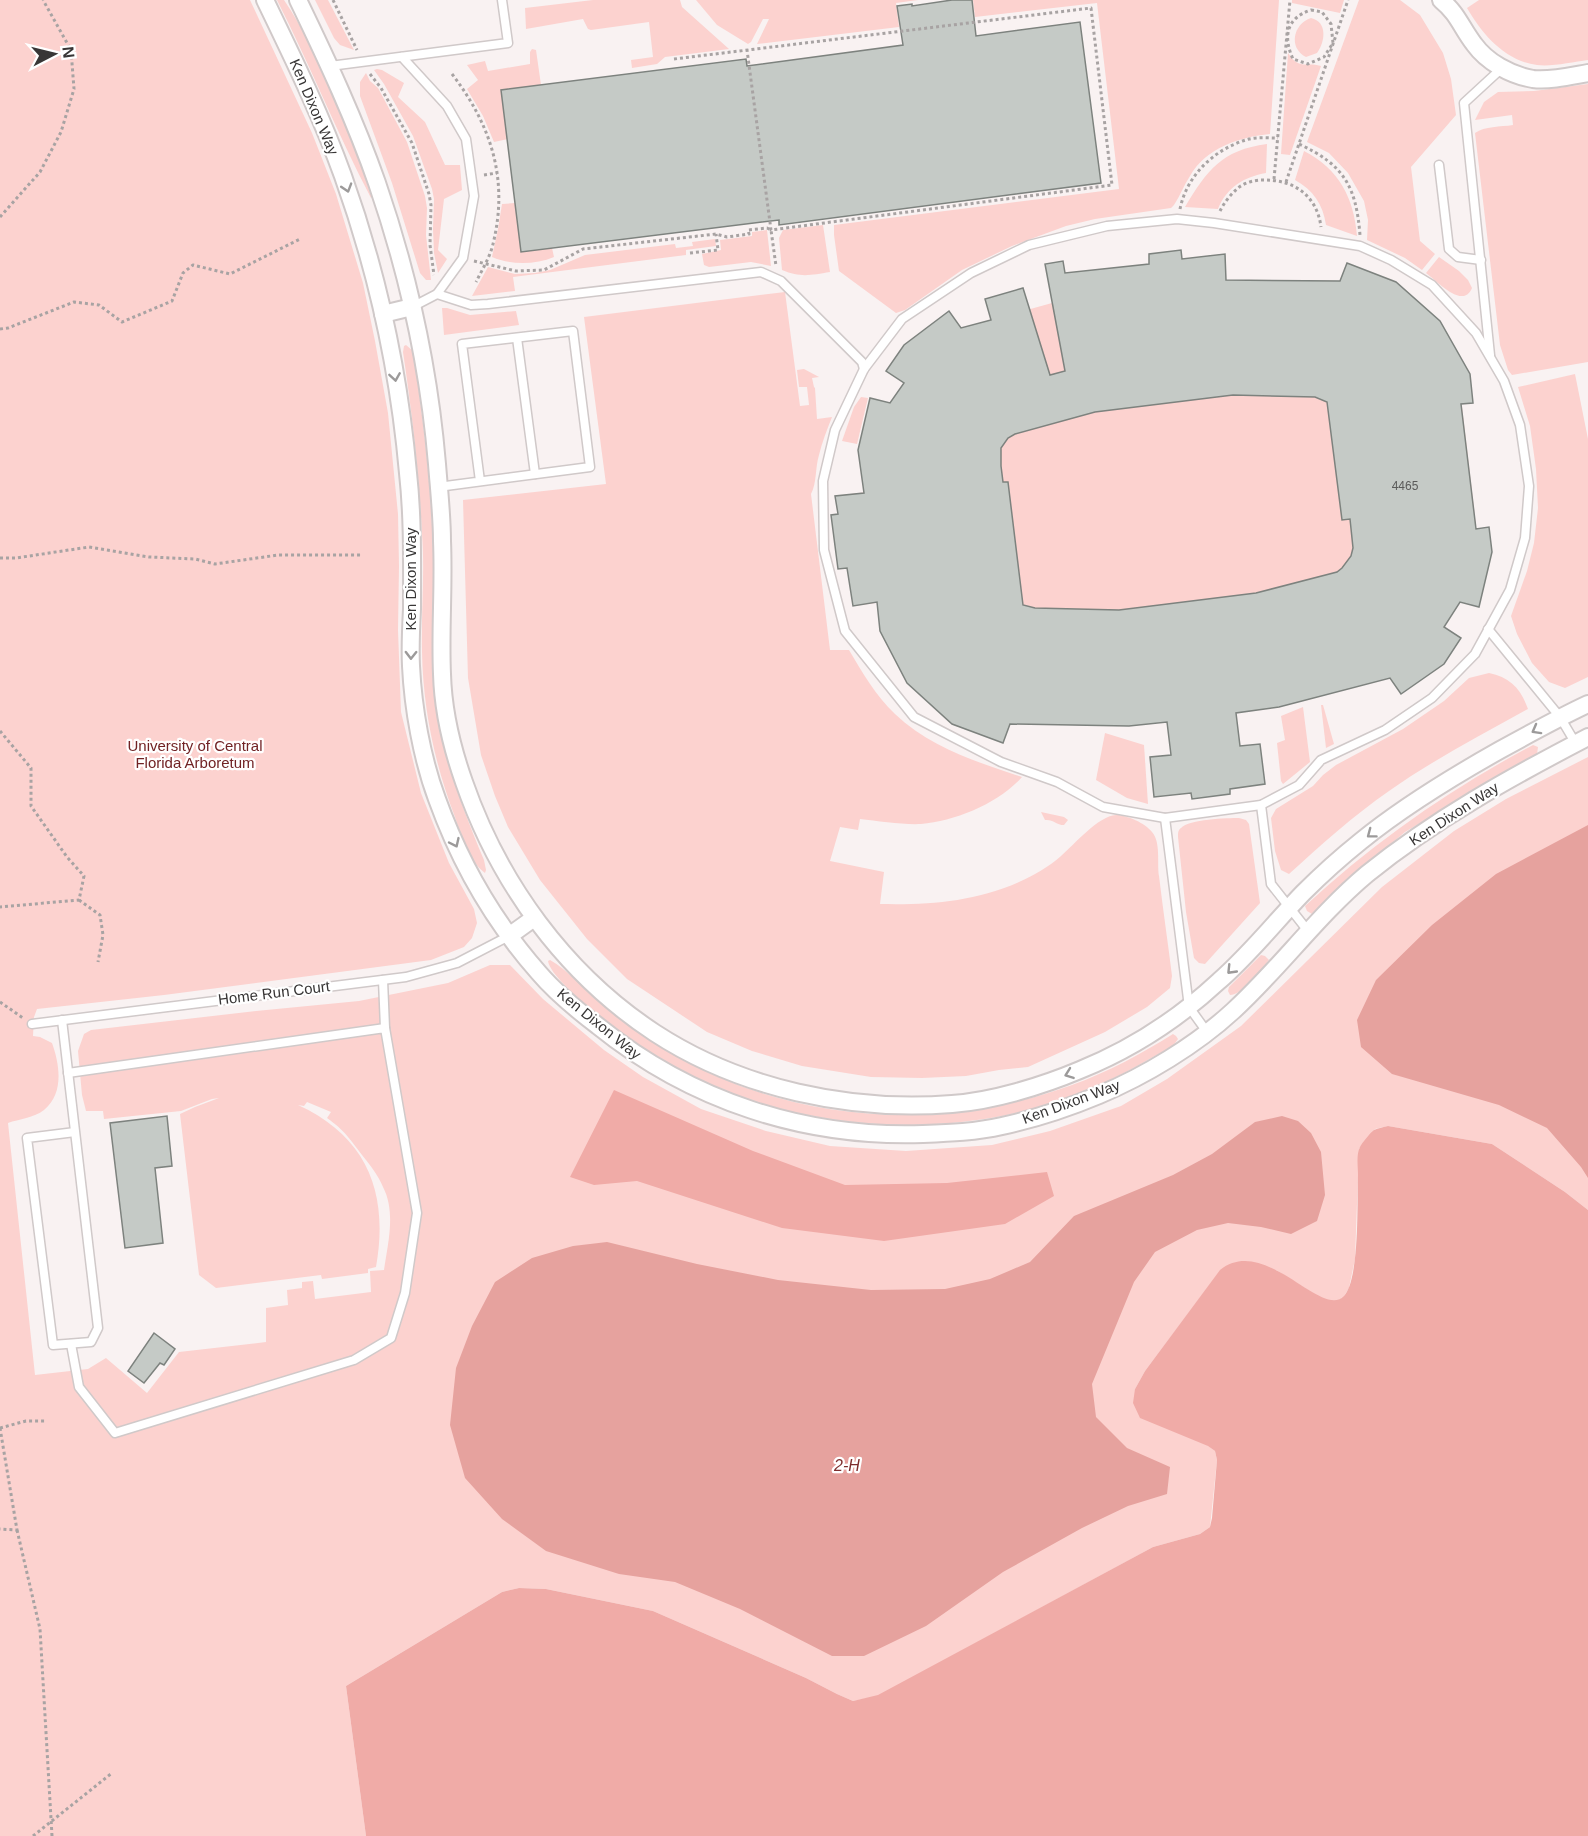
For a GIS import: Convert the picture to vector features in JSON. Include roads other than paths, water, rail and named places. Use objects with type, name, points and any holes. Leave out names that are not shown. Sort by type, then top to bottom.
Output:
[{"type":"street","name":"Ken Dixon Way","points":[[265,0],[319,116],[343,177],[383,314],[400,409],[409,477],[412,540],[411,666],[420,734],[435,794],[453,840],[476,886],[509,936],[542,977],[582,1014],[622,1046],[659,1070],[698,1090],[750,1110],[796,1123],[843,1131],[900,1135],[943,1133],[1002,1126],[1052,1112],[1101,1094],[1148,1071],[1194,1042],[1230,1014],[1268,976],[1321,916],[1366,875],[1419,835],[1478,796],[1582,741]]},
{"type":"street","name":"Ken Dixon Way","points":[[298,0],[330,66],[377,183],[396,243],[412,306],[430,404],[438,487],[442,541],[442,677],[448,727],[462,779],[479,824],[506,877],[534,918],[571,962],[615,1004],[657,1034],[712,1064],[773,1085],[831,1100],[896,1104],[955,1104],[1022,1091],[1081,1070],[1139,1042],[1189,1007],[1222,979],[1305,891],[1361,841],[1409,805],[1468,768],[1588,704]]},
{"type":"street","points":[[1441,0],[1453,10],[1475,46],[1492,63],[1502,68],[1534,79],[1588,73]]},
{"type":"street","points":[[383,314],[412,306]]},
{"type":"street","points":[[509,936],[534,918]]},
{"type":"lane","points":[[330,66],[508,43],[502,0]]},
{"type":"lane","points":[[402,57],[447,106],[466,139],[474,196],[464,258],[437,294],[412,306]]},
{"type":"lane","points":[[1491,358],[1464,103],[1502,68]]},
{"type":"lane","points":[[1439,165],[1449,249],[1458,257],[1481,260]]},
{"type":"lane","points":[[1177,219],[1360,246],[1391,260],[1432,285],[1476,333],[1504,381],[1520,425],[1529,486],[1525,538],[1510,590],[1475,654],[1432,698],[1385,730],[1321,760],[1299,785],[1261,805],[1165,818],[1103,807],[1057,782],[1001,762],[914,717],[845,631],[824,550],[823,481],[835,430],[864,369],[902,319],[971,273],[1029,245],[1107,226],[1177,219]]},
{"type":"lane","points":[[437,294],[471,305],[761,272],[781,281],[862,362],[864,369]]},
{"type":"lane","points":[[438,487],[480,482],[590,467],[573,331],[462,344],[480,482]]},
{"type":"lane","points":[[517,338],[535,474]]},
{"type":"lane","points":[[1488,629],[1582,741]]},
{"type":"lane","points":[[1261,805],[1271,884],[1308,931]]},
{"type":"lane","points":[[1165,818],[1189,1007],[1207,1032]]},
{"type":"lane","name":"Home Run Court","points":[[33,1024],[406,977],[457,963],[509,936]]},
{"type":"lane","points":[[71,1344],[79,1387],[115,1433],[354,1360],[391,1338],[405,1293],[417,1213],[385,1028],[383,980]]},
{"type":"lane","points":[[62,1020],[98,1328],[91,1342],[53,1345],[27,1138],[75,1132]]},
{"type":"lane","points":[[68,1073],[385,1028]]},
{"type":"water","points":[[1588,825],[1588,1178],[1547,1128],[1499,1105],[1392,1074],[1361,1047],[1357,1020],[1376,980],[1432,925],[1496,874]]},
{"type":"water","name":"2-H","points":[[1282,1116],[1298,1121],[1311,1133],[1321,1152],[1325,1195],[1317,1221],[1291,1234],[1228,1223],[1197,1230],[1155,1252],[1134,1282],[1092,1384],[1096,1417],[1127,1448],[1170,1467],[1167,1494],[1128,1506],[1082,1528],[1003,1572],[926,1626],[864,1656],[832,1656],[740,1609],[675,1582],[619,1574],[546,1551],[502,1519],[465,1478],[450,1425],[456,1368],[472,1326],[495,1282],[532,1258],[573,1246],[607,1242],[697,1264],[778,1280],[871,1290],[945,1289],[990,1279],[1030,1262],[1074,1216],[1173,1175],[1212,1154],[1255,1122]]},
{"type":"park label","name":"University of Central Florida Arboretum","points":[[195,754]]}]
